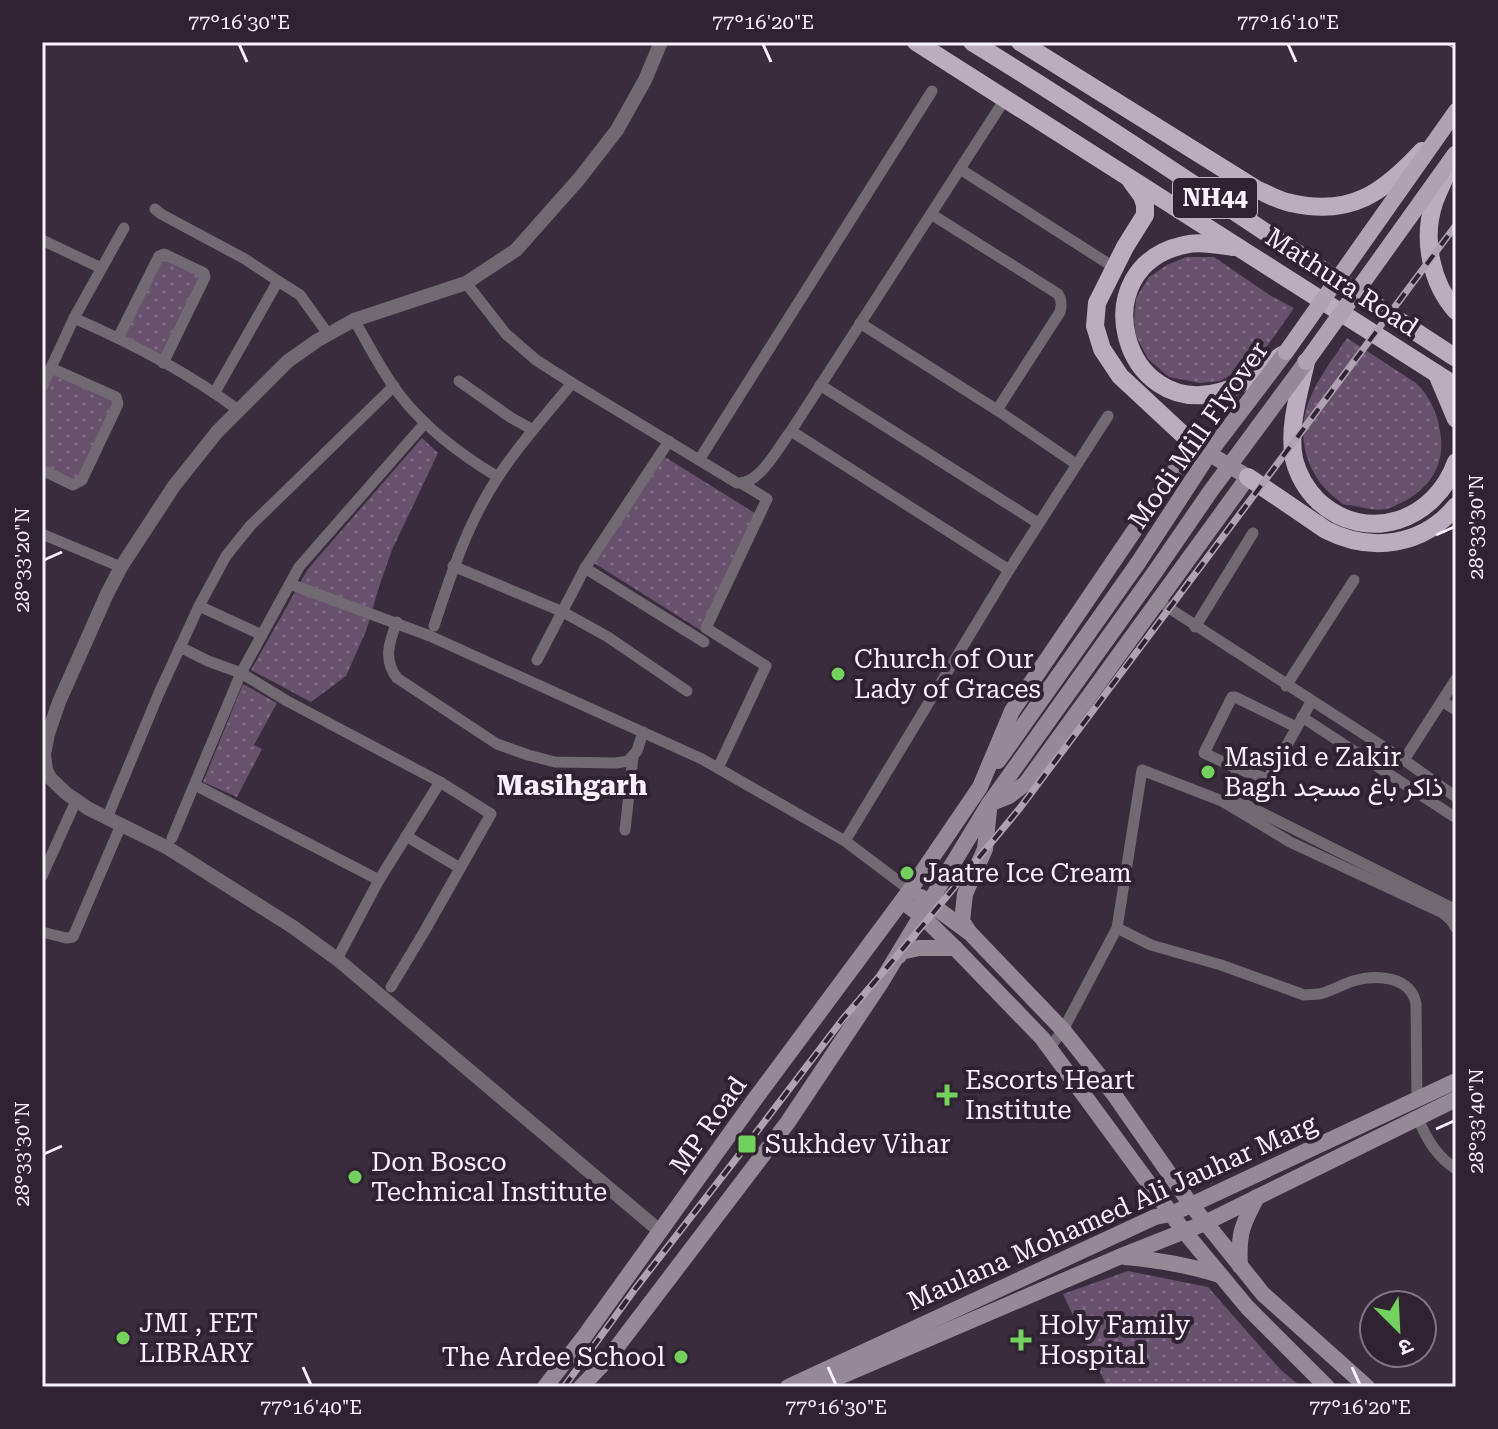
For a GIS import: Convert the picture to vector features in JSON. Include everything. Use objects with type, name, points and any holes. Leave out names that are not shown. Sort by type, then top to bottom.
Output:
[{"type":"highway","name":"Mathura Road","points":[[916,42],[1437,374],[1454,403]]},
{"type":"highway","name":"Mathura Road","points":[[972,42],[1070,103],[1456,358]]},
{"type":"highway","points":[[1020,42],[1256,189],[1288,203],[1335,206],[1367,198],[1407,167],[1451,118]]},
{"type":"highway","points":[[1455,154],[1434,204],[1429,225],[1429,246],[1440,288],[1456,311]]},
{"type":"highway","points":[[1127,176],[1142,196],[1145,215],[1097,303],[1095,326],[1102,349],[1120,376],[1193,444]]},
{"type":"highway","points":[[1239,247],[1185,244],[1154,257],[1128,290],[1124,304],[1124,331],[1128,345],[1142,369],[1164,386],[1177,392],[1204,395],[1231,388],[1286,352]]},
{"type":"highway","points":[[1306,362],[1292,443],[1295,462],[1307,487],[1325,507],[1359,522],[1377,524],[1396,521],[1428,505],[1446,484],[1456,462]]},
{"type":"highway","points":[[1248,477],[1326,530],[1361,543],[1385,544],[1409,539],[1432,528],[1456,506]]},
{"type":"main road","name":"Modi Mill Flyover","points":[[980,787],[1138,563],[1213,448],[1286,352],[1451,118]]},
{"type":"main road","name":"Modi Mill Flyover","points":[[926,909],[989,804],[1455,154]]},
{"type":"main road","points":[[980,787],[1012,711],[1193,444],[1248,477],[1026,783],[1009,796],[989,804],[985,849],[965,894],[962,921],[1063,1030],[1113,1093],[1191,1205],[1263,1294],[1367,1387]]},
{"type":"main road","name":"MP Road","points":[[545,1387],[906,895],[980,787]]},
{"type":"main road","points":[[906,895],[970,933]]},
{"type":"main road","points":[[926,909],[955,948],[1050,1047],[1183,1230],[1247,1307],[1327,1387]]},
{"type":"main road","points":[[880,984],[926,909]]},
{"type":"main road","points":[[581,1387],[607,1360],[788,1122],[901,952],[919,948],[955,948]]},
{"type":"main road","name":"Maulana Mohamed Ali Jauhar Marg","points":[[788,1387],[1456,1081]]},
{"type":"main road","name":"Maulana Mohamed Ali Jauhar Marg","points":[[816,1387],[1205,1223],[1456,1099]]},
{"type":"main road","points":[[1240,1266],[1241,1232],[1257,1197]]},
{"type":"main road","points":[[1119,1257],[1172,1262],[1221,1275]]},
{"type":"street","points":[[661,42],[645,80],[617,130],[579,179],[516,250],[466,283],[354,320],[328,334],[288,361],[217,432],[174,486],[121,567],[59,702],[45,745],[44,761],[50,778],[76,801],[168,848],[293,927],[337,959],[661,1232]]},
{"type":"street","points":[[699,460],[932,91]]},
{"type":"street","points":[[743,484],[758,476],[791,431],[1005,99]]},
{"type":"street","points":[[960,169],[1115,268]]},
{"type":"street","points":[[155,209],[245,259],[300,295],[328,334]]},
{"type":"street","points":[[931,214],[1061,298],[1060,312],[997,410]]},
{"type":"street","points":[[42,387],[74,318],[124,228]]},
{"type":"street","points":[[42,240],[101,268]]},
{"type":"street","points":[[118,338],[159,256],[164,254],[204,273],[205,277],[163,363]]},
{"type":"street","points":[[215,392],[278,281]]},
{"type":"street","points":[[466,283],[506,334],[536,360],[767,499],[706,628],[766,666],[718,768]]},
{"type":"street","points":[[74,318],[118,338],[215,392],[238,410]]},
{"type":"street","points":[[354,320],[394,386],[425,423],[466,458],[498,477]]},
{"type":"street","points":[[860,323],[1076,464]]},
{"type":"street","points":[[42,470],[73,485],[82,480],[118,404],[116,397],[51,368]]},
{"type":"street","points":[[459,381],[533,430]]},
{"type":"street","points":[[434,626],[453,566],[498,477],[572,383]]},
{"type":"street","points":[[820,385],[1038,523]]},
{"type":"street","points":[[107,818],[180,647],[226,556],[250,526],[394,386]]},
{"type":"street","points":[[845,841],[1038,523],[1108,416]]},
{"type":"street","points":[[172,838],[241,673],[299,567],[425,423]]},
{"type":"street","points":[[791,431],[1009,570]]},
{"type":"street","points":[[537,660],[585,568],[669,441]]},
{"type":"street","points":[[1195,627],[1253,533]]},
{"type":"street","points":[[42,534],[121,567]]},
{"type":"street","points":[[453,566],[563,612],[608,637],[687,691]]},
{"type":"street","points":[[585,568],[704,642]]},
{"type":"street","points":[[1286,686],[1354,580]]},
{"type":"street","points":[[290,584],[442,641],[718,768],[845,841],[906,895]]},
{"type":"street","points":[[1158,601],[1456,797]]},
{"type":"street","points":[[199,606],[262,635]]},
{"type":"street","points":[[397,622],[388,655],[390,669],[397,678],[497,744],[555,762],[616,763],[633,757]]},
{"type":"street","points":[[180,647],[241,673],[287,701],[440,782],[491,814],[391,987]]},
{"type":"street","points":[[1404,760],[1456,679]]},
{"type":"street","points":[[1311,702],[1299,722],[1268,779],[1204,753],[1232,697],[1235,697],[1299,722],[1456,818]]},
{"type":"street","points":[[1442,701],[1456,710]]},
{"type":"street","points":[[625,830],[633,757],[643,732]]},
{"type":"street","points":[[1238,769],[1230,791],[1240,802],[1456,910]]},
{"type":"street","points":[[1050,1047],[1063,1030],[1117,928],[1142,770],[1222,801],[1290,842],[1443,913],[1456,928]]},
{"type":"street","points":[[337,959],[379,880],[440,782]]},
{"type":"street","points":[[195,785],[379,880]]},
{"type":"street","points":[[42,876],[76,801]]},
{"type":"street","points":[[42,932],[73,937],[121,825]]},
{"type":"street","points":[[406,836],[460,868]]},
{"type":"street","points":[[1117,928],[1151,945],[1221,965],[1304,995],[1319,994],[1354,981],[1378,977],[1401,982],[1414,995],[1416,1004],[1417,1099]]},
{"type":"street","points":[[1418,1118],[1424,1133],[1444,1162],[1456,1169]]},
{"type":"shaded area","points":[[1186,257],[1214,257],[1294,308],[1268,345],[1249,365],[1220,381],[1200,383],[1169,377],[1148,359],[1136,336],[1136,298],[1149,277]]},
{"type":"shaded area","points":[[161,258],[203,275],[160,365],[119,341]]},
{"type":"shaded area","points":[[1347,338],[1416,383],[1430,401],[1438,423],[1440,458],[1427,484],[1412,497],[1382,510],[1342,503],[1319,481],[1306,452],[1303,431],[1306,409],[1321,377]]},
{"type":"shaded area","points":[[42,369],[114,402],[76,482],[42,466]]},
{"type":"shaded area","points":[[422,438],[438,453],[392,550],[366,631],[346,676],[311,702],[251,670],[308,569]]},
{"type":"shaded area","points":[[665,457],[758,515],[705,633],[594,563]]},
{"type":"shaded area","points":[[243,684],[277,703],[254,745],[262,749],[237,797],[203,782]]},
{"type":"shaded area","points":[[1128,1271],[1208,1287],[1280,1369],[1301,1387],[1107,1387],[1063,1294]]},
{"type":"railway","points":[[1449,42],[1456,46]]},
{"type":"railway","points":[[564,1387],[635,1289],[842,1020],[1020,808],[1456,225]]},
{"type":"place","name":"Church of Our Lady of Graces","points":[[838,674]]},
{"type":"place","name":"Masjid e Zakir Bagh ذاکر باغ مسجد","points":[[1208,772]]},
{"type":"place","name":"Jaatre Ice Cream","points":[[907,873]]},
{"type":"place","name":"Escorts Heart Institute","points":[[947,1095]]},
{"type":"place","name":"Sukhdev Vihar","points":[[747,1144]]},
{"type":"place","name":"Don Bosco Technical Institute","points":[[355,1177]]},
{"type":"place","name":"JMI , FET LIBRARY","points":[[123,1338]]},
{"type":"place","name":"Holy Family Hospital","points":[[1021,1340]]},
{"type":"place","name":"The Ardee School","points":[[681,1357]]},
{"type":"district","name":"Masihgarh","points":[[572,785]]}]
